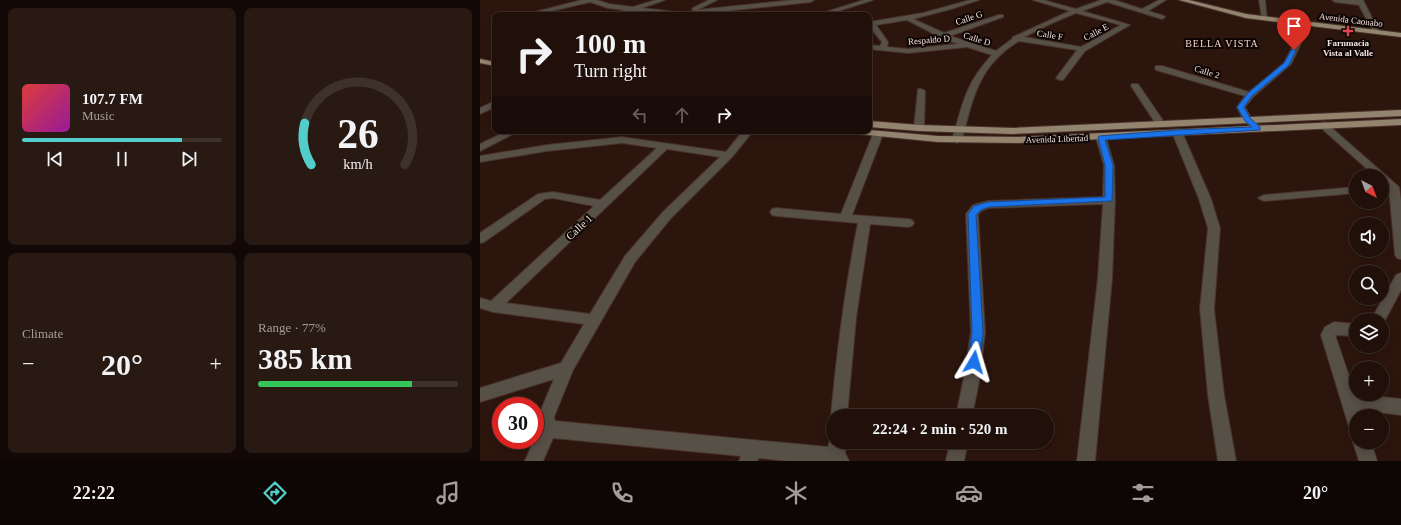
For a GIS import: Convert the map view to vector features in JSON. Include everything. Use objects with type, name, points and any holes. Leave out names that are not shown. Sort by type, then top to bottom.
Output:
[{"type":"main road","name":"Avenida Caonabo","points":[[1182,0],[1222,11],[1265,19],[1401,35]]},
{"type":"main road","points":[[480,61],[492,63]]},
{"type":"main road","name":"Avenida Libertad","points":[[872,124],[960,130],[1013,131],[1401,113]]},
{"type":"main road","name":"Avenida Libertad","points":[[872,133],[989,141],[1101,138],[1177,132],[1401,122]]},
{"type":"street","points":[[528,12],[590,0],[608,6],[664,12]]},
{"type":"street","points":[[623,12],[662,0]]},
{"type":"street","points":[[689,12],[714,0]]},
{"type":"street","points":[[746,7],[759,0]]},
{"type":"street","points":[[819,12],[826,12],[870,0]]},
{"type":"street","points":[[872,24],[909,19],[976,0]]},
{"type":"street","points":[[1036,0],[1078,11]]},
{"type":"street","points":[[957,140],[972,88],[984,68],[1015,38],[1041,25],[1107,0],[1162,17]]},
{"type":"street","points":[[1143,11],[1162,0]]},
{"type":"street","points":[[1262,0],[1265,19]]},
{"type":"street","points":[[1335,0],[1361,2],[1376,32]]},
{"type":"street","points":[[702,12],[810,2]]},
{"type":"street","name":"Calle E","points":[[1060,78],[1082,49],[1126,26],[1126,24],[1078,11]]},
{"type":"street","name":"Calle G","points":[[942,36],[1001,16]]},
{"type":"street","name":"Calle D","points":[[909,19],[942,36],[966,46],[997,54]]},
{"type":"street","points":[[1258,129],[1247,119],[1241,107],[1250,95],[1287,64],[1301,37],[1299,23]]},
{"type":"street","points":[[872,25],[885,42],[883,48]]},
{"type":"street","name":"Calle F","points":[[1015,38],[1082,49]]},
{"type":"street","name":"Respaldo D","points":[[872,47],[908,51],[966,46]]},
{"type":"street","name":"Calle 2","points":[[1159,68],[1250,95]]},
{"type":"street","points":[[1135,86],[1161,125]]},
{"type":"street","points":[[919,128],[921,90]]},
{"type":"street","points":[[1323,125],[1372,169]]},
{"type":"street","points":[[1177,132],[1205,199],[1214,228],[1207,309],[1216,395],[1227,461]]},
{"type":"street","points":[[480,148],[508,134]]},
{"type":"street","points":[[534,461],[548,429],[546,418],[566,368],[630,259],[667,215],[728,155],[746,134]]},
{"type":"street","points":[[845,218],[878,134]]},
{"type":"street","points":[[1086,461],[1105,278],[1109,200],[1109,165],[1101,138]]},
{"type":"street","points":[[480,159],[547,148],[622,140],[728,155]]},
{"type":"street","name":"Calle 1","points":[[485,306],[603,204],[665,146]]},
{"type":"street","points":[[1392,187],[1401,255]]},
{"type":"street","points":[[1264,198],[1349,191]]},
{"type":"street","points":[[480,239],[542,196],[553,195],[603,204]]},
{"type":"street","points":[[965,409],[972,377],[978,332],[972,214],[978,208],[988,205],[1109,200]]},
{"type":"street","points":[[776,212],[908,223]]},
{"type":"street","points":[[840,409],[848,319],[856,264],[865,219]]},
{"type":"street","points":[[1382,313],[1401,278]]},
{"type":"street","points":[[485,306],[594,320]]},
{"type":"street","points":[[1349,329],[1334,328],[1330,330],[1328,335],[1351,409]]},
{"type":"street","points":[[480,395],[566,368]]},
{"type":"street","points":[[1349,401],[1401,406]]},
{"type":"street","points":[[548,429],[751,454],[837,453]]},
{"type":"street","points":[[955,461],[958,449]]},
{"type":"street","points":[[1364,449],[1368,461]]},
{"type":"place","name":"Farnmacia Vista al Valle","points":[[1348,31]]},
{"type":"district","name":"BELLA VISTA","points":[[1222,43]]},
{"type":"route","points":[[974,362],[978,332],[972,214],[978,208],[988,205],[1109,200],[1109,165],[1101,138],[1177,132],[1258,129],[1247,119],[1241,107],[1250,95],[1287,64],[1294,50]]}]
